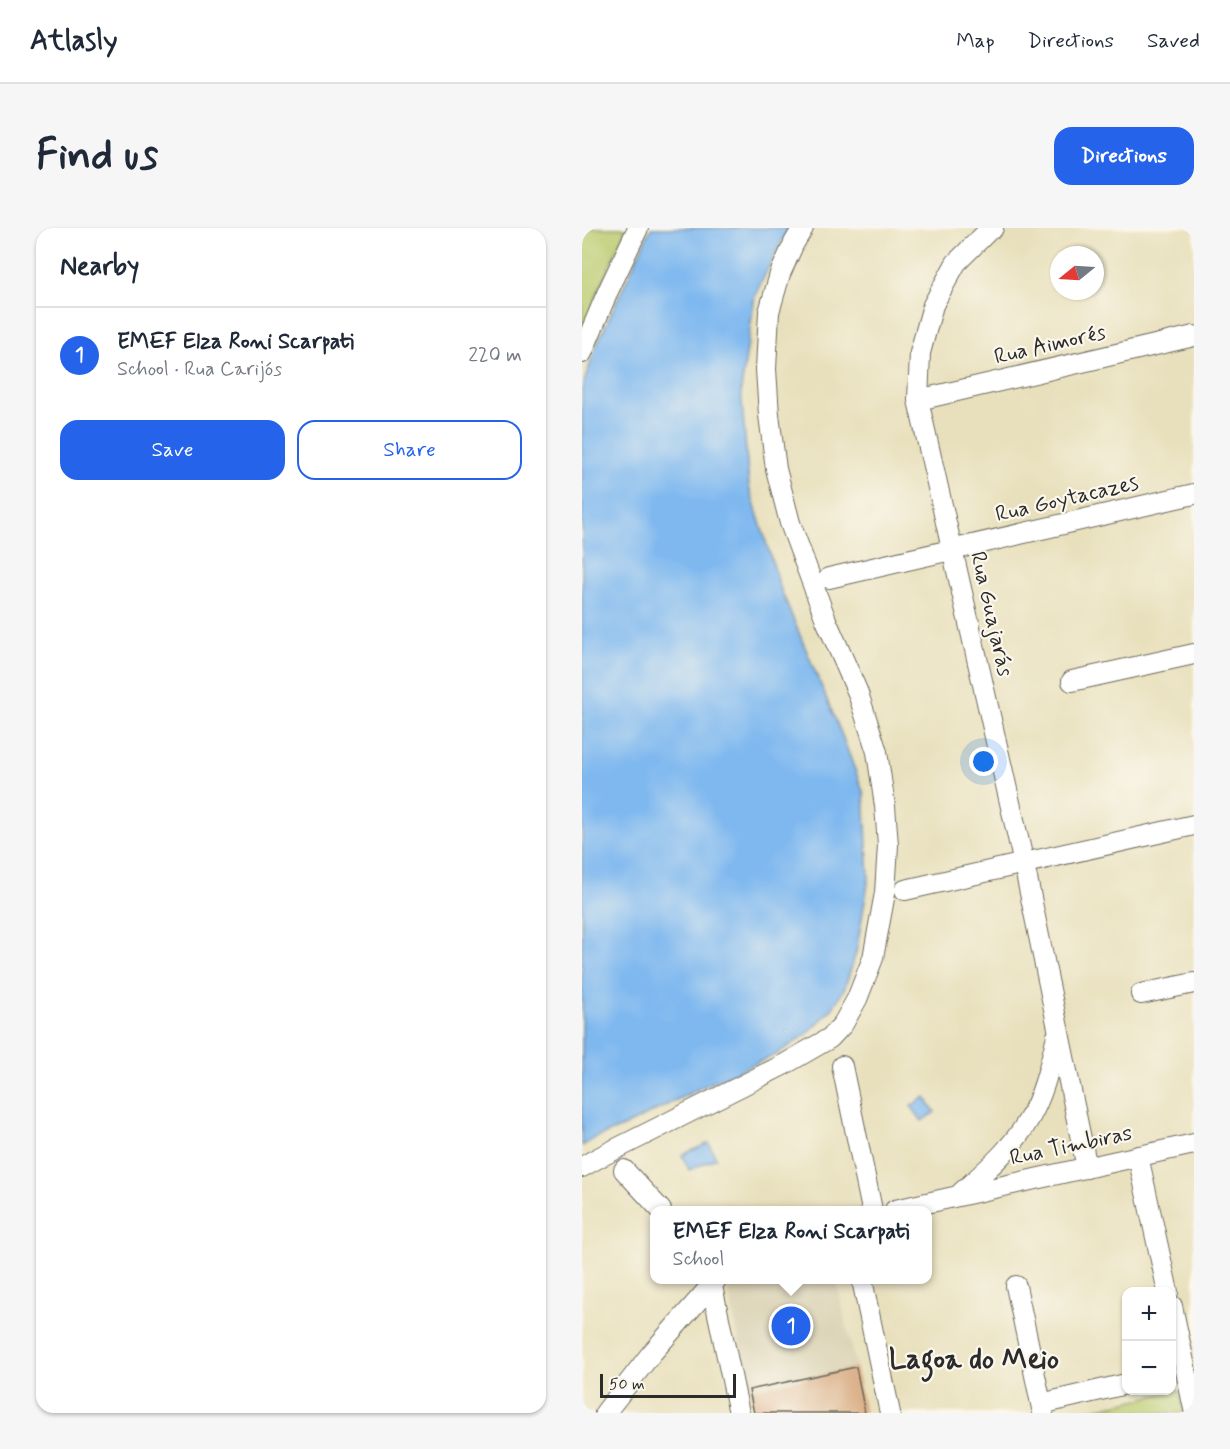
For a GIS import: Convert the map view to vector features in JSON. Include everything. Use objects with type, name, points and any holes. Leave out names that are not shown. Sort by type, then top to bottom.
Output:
[{"type":"street","points":[[582,353],[638,228]]},
{"type":"street","points":[[582,1167],[793,1060],[830,1038],[843,1024],[857,999],[873,958],[885,893],[888,845],[877,752],[858,693],[826,620],[790,523],[776,469],[769,415],[766,369],[769,312],[780,274],[802,228]]},
{"type":"street","name":"Rua Guajarás","points":[[993,228],[988,230],[956,263],[933,305],[920,353],[918,400],[1024,864],[1087,1168]]},
{"type":"street","name":"Rua Aimorés","points":[[918,400],[1194,336]]},
{"type":"street","name":"Rua Goytacazes","points":[[829,578],[1194,494]]},
{"type":"street","points":[[1072,681],[1194,654]]},
{"type":"street","points":[[905,890],[1194,825]]},
{"type":"street","points":[[1141,994],[1194,983]]},
{"type":"street","name":"Rua Guajarás","points":[[958,1196],[1009,1148],[1029,1119],[1044,1085],[1059,1030]]},
{"type":"street","points":[[842,1066],[871,1206]]},
{"type":"street","name":"Rua Timbiras","points":[[958,1196],[1194,1144]]},
{"type":"street","points":[[1138,1156],[1167,1287]]},
{"type":"street","points":[[624,1170],[657,1206]]},
{"type":"street","points":[[913,1206],[958,1196]]},
{"type":"street","points":[[605,1413],[651,1354],[712,1284]]},
{"type":"street","points":[[714,1284],[739,1413]]},
{"type":"street","points":[[863,1284],[890,1413]]},
{"type":"street","points":[[1016,1286],[1042,1408],[1122,1385]]},
{"type":"street","points":[[1176,1328],[1194,1409]]},
{"type":"shaded area","points":[[727,1284],[837,1284],[856,1367],[749,1390]]},
{"type":"green space","points":[[582,228],[626,228],[582,328]]},
{"type":"green space","points":[[1179,1390],[1184,1413],[1078,1413],[1157,1395],[1176,1395],[1176,1391]]},
{"type":"water","points":[[651,228],[788,228],[755,295],[741,390],[749,487],[781,590],[864,794],[869,877],[856,953],[845,987],[833,1008],[807,1034],[777,1054],[708,1084],[582,1146],[582,388],[597,344]]},
{"type":"water","points":[[925,1097],[935,1112],[922,1121],[911,1106]]},
{"type":"water","points":[[709,1143],[716,1158],[689,1170],[682,1155]]},
{"type":"building","points":[[856,1367],[865,1413],[754,1413],[749,1390]]},
{"type":"place","name":"EMEF Elza Roni Scarpati","points":[[791,1326]]},
{"type":"district","name":"Lagoa do Meio","points":[[974,1360]]}]
